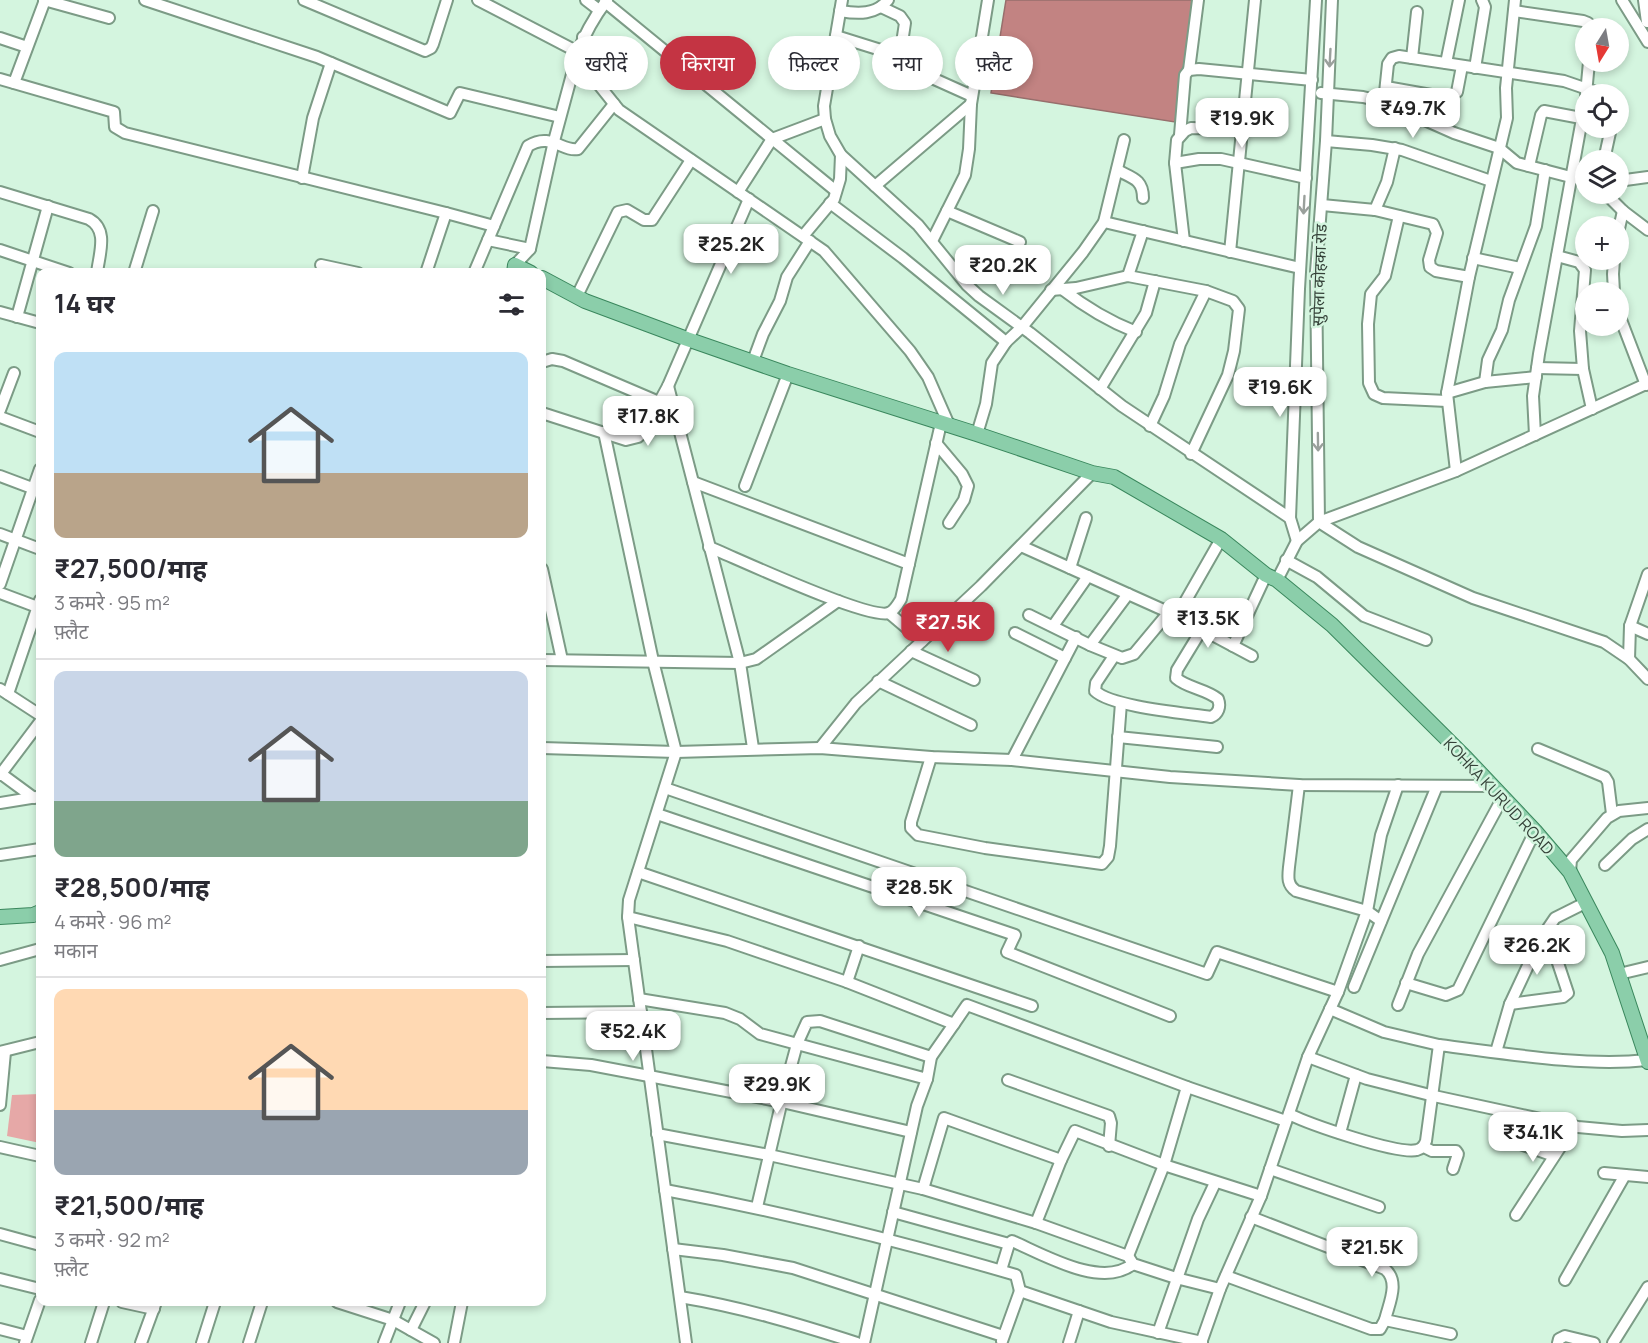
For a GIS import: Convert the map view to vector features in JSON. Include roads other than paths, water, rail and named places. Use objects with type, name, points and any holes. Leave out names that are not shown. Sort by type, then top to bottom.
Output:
[{"type":"main road","name":"KOHKA KURUD ROAD","points":[[546,280],[585,301],[687,339],[1092,473],[1114,477],[1221,539],[1332,625],[1466,758],[1570,872],[1612,952],[1648,1061]]},
{"type":"main road","points":[[0,917],[36,914]]},
{"type":"street","points":[[14,83],[45,0],[109,18]]},
{"type":"street","points":[[145,0],[331,63],[450,113],[460,93],[560,117]]},
{"type":"street","points":[[180,11],[185,0]]},
{"type":"street","points":[[311,1],[425,51],[433,44],[447,0]]},
{"type":"street","points":[[478,0],[564,45]]},
{"type":"street","points":[[586,0],[604,4],[836,191]]},
{"type":"street","points":[[932,241],[965,175],[968,163],[972,100],[988,0]]},
{"type":"street","points":[[1184,241],[1175,146],[1180,135],[1185,75],[1189,70],[1197,0]]},
{"type":"street","points":[[1230,252],[1255,0]]},
{"type":"street","name":"सुपेला कोहका रोड","points":[[1297,542],[1290,518],[1300,268],[1316,0]]},
{"type":"street","name":"सुपेला कोहका रोड","points":[[1319,522],[1316,272],[1326,141],[1332,0]]},
{"type":"street","points":[[1446,63],[1459,0]]},
{"type":"street","points":[[1474,68],[1485,7],[1482,0]]},
{"type":"street","points":[[1622,0],[1644,23]]},
{"type":"street","points":[[1644,0],[1644,23],[1648,42]]},
{"type":"street","points":[[836,36],[841,6],[863,13],[885,3],[905,23],[903,36]]},
{"type":"street","points":[[584,36],[604,4]]},
{"type":"street","points":[[1456,471],[1447,397],[1473,258],[1507,118],[1514,6],[1575,19]]},
{"type":"street","points":[[1412,58],[1417,12]]},
{"type":"street","points":[[0,38],[27,47]]},
{"type":"street","points":[[1384,102],[1390,61],[1399,56],[1564,81],[1575,87]]},
{"type":"street","points":[[302,178],[313,118],[331,63]]},
{"type":"street","points":[[1386,87],[1452,97],[1457,92],[1462,66]]},
{"type":"street","points":[[1189,70],[1199,69],[1248,75],[1311,86],[1328,93],[1384,102],[1454,133],[1499,148],[1517,163],[1575,178]]},
{"type":"street","points":[[0,79],[114,112],[115,128],[121,132],[494,226]]},
{"type":"street","points":[[943,85],[972,100]]},
{"type":"street","points":[[515,268],[530,249],[567,90]]},
{"type":"street","points":[[602,90],[619,110],[825,251],[910,351],[928,377],[945,424],[936,444],[901,599],[896,608],[889,613]]},
{"type":"street","points":[[827,90],[825,119],[830,136],[841,155],[918,225],[967,285],[1013,335]]},
{"type":"street","points":[[875,186],[972,100]]},
{"type":"street","points":[[476,268],[525,151],[531,144],[554,141],[572,150],[578,149],[614,104]]},
{"type":"street","points":[[1529,166],[1541,115],[1544,111],[1575,117]]},
{"type":"street","points":[[738,192],[772,139],[825,119]]},
{"type":"street","points":[[1180,135],[1191,128],[1223,129]]},
{"type":"street","points":[[1535,435],[1533,396],[1536,373],[1577,138]]},
{"type":"street","points":[[977,434],[986,404],[992,363],[1013,335],[1057,290],[1104,222],[1124,140]]},
{"type":"street","points":[[1326,141],[1395,148],[1491,181]]},
{"type":"street","points":[[1376,210],[1387,182],[1395,148]]},
{"type":"street","points":[[753,361],[763,333],[780,301],[787,277],[806,238],[836,191],[840,179],[841,155]]},
{"type":"street","points":[[1175,163],[1211,158],[1306,178]]},
{"type":"street","points":[[577,296],[618,212],[627,210],[644,220],[652,220],[691,160]]},
{"type":"street","points":[[1117,170],[1141,183],[1143,198]]},
{"type":"street","points":[[1485,382],[1488,360],[1502,330],[1509,300],[1538,218],[1545,170]]},
{"type":"street","points":[[1629,180],[1648,177]]},
{"type":"street","points":[[0,192],[89,219],[102,232],[98,268]]},
{"type":"street","points":[[546,414],[626,440],[638,437],[643,432],[668,386],[749,199]]},
{"type":"street","points":[[830,203],[903,258],[1013,335],[1100,389],[1191,454],[1290,518]]},
{"type":"street","points":[[1616,204],[1648,230]]},
{"type":"street","points":[[1322,205],[1376,210],[1434,225],[1437,233],[1429,260],[1432,269],[1469,277]]},
{"type":"street","points":[[17,317],[48,207]]},
{"type":"street","points":[[136,268],[153,211]]},
{"type":"street","points":[[947,211],[1020,242]]},
{"type":"street","points":[[1622,216],[1623,211]]},
{"type":"street","points":[[428,268],[446,213]]},
{"type":"street","points":[[1399,216],[1385,276],[1371,294],[1368,324],[1369,382],[1374,394],[1383,398],[1447,397],[1485,382],[1536,373],[1583,369]]},
{"type":"street","points":[[1104,222],[1300,268]]},
{"type":"street","points":[[1128,276],[1143,231]]},
{"type":"street","points":[[488,240],[530,249]]},
{"type":"street","points":[[0,250],[54,268]]},
{"type":"street","points":[[1557,256],[1579,262],[1585,270],[1585,282]]},
{"type":"street","points":[[1473,258],[1520,268]]},
{"type":"street","points":[[321,266],[329,268]]},
{"type":"street","points":[[1057,290],[1128,276],[1206,291],[1237,304],[1238,318],[1234,351],[1228,375],[1191,454]]},
{"type":"street","points":[[1100,389],[1146,313],[1155,281]]},
{"type":"street","points":[[1057,290],[1110,322],[1136,332]]},
{"type":"street","points":[[1150,426],[1164,396],[1189,322],[1206,291]]},
{"type":"street","points":[[0,312],[36,322]]},
{"type":"street","points":[[1583,336],[1583,369],[1592,409]]},
{"type":"street","points":[[1233,646],[1272,577],[1297,542],[1319,522],[1456,471],[1647,384],[1628,336]]},
{"type":"street","points":[[546,361],[552,359],[563,361],[659,402]]},
{"type":"street","points":[[0,410],[2,397],[14,373]]},
{"type":"street","points":[[745,486],[788,374]]},
{"type":"street","points":[[668,386],[740,663],[753,748]]},
{"type":"street","points":[[0,417],[36,430]]},
{"type":"street","points":[[604,432],[653,661],[676,752],[629,900],[628,917],[686,1343]]},
{"type":"street","points":[[936,444],[962,474],[968,486],[964,500],[949,523]]},
{"type":"street","points":[[820,748],[856,703],[1021,546],[1092,473]]},
{"type":"street","points":[[0,476],[36,490]]},
{"type":"street","points":[[693,482],[909,564]]},
{"type":"street","points":[[0,584],[15,539],[36,492]]},
{"type":"street","points":[[1071,568],[1086,518]]},
{"type":"street","points":[[1319,522],[1358,547],[1473,598],[1604,642],[1629,658],[1648,679]]},
{"type":"street","points":[[0,534],[36,547]]},
{"type":"street","points":[[1029,615],[1114,656],[1127,658],[1134,654],[1173,614],[1221,539]]},
{"type":"street","points":[[1021,546],[1173,614],[1252,656]]},
{"type":"street","points":[[709,547],[838,601],[868,612],[889,613],[922,641]]},
{"type":"street","points":[[1286,560],[1317,577],[1364,616],[1426,640]]},
{"type":"street","points":[[1629,658],[1630,626],[1648,574]]},
{"type":"street","points":[[1053,626],[1088,576]]},
{"type":"street","points":[[0,593],[36,604]]},
{"type":"street","points":[[1090,645],[1128,594]]},
{"type":"street","points":[[546,597],[562,660]]},
{"type":"street","points":[[546,660],[740,663],[756,658],[838,601]]},
{"type":"street","points":[[36,615],[4,691],[36,712]]},
{"type":"street","points":[[1630,626],[1648,634]]},
{"type":"street","points":[[1114,656],[1096,683],[1095,691],[1099,694],[1121,703],[1215,716],[1219,706],[1215,697],[1176,678],[1177,670],[1202,630]]},
{"type":"street","points":[[1016,633],[1065,658]]},
{"type":"street","points":[[1012,760],[1076,637]]},
{"type":"street","points":[[911,651],[974,680]]},
{"type":"street","points":[[878,681],[971,725]]},
{"type":"street","points":[[931,757],[911,822],[911,828],[918,835],[1097,865],[1108,858],[1121,703]]},
{"type":"street","points":[[36,727],[0,774],[36,796]]},
{"type":"street","points":[[1118,737],[1217,747]]},
{"type":"street","points":[[546,748],[676,752],[753,748],[820,748],[931,757],[1012,760],[1170,777],[1299,784],[1491,786]]},
{"type":"street","points":[[1538,749],[1605,777],[1608,782],[1612,814]]},
{"type":"street","points":[[1299,784],[1289,884],[1296,891],[1367,911],[1381,921]]},
{"type":"street","points":[[1020,1291],[1111,1322],[1202,1342],[1220,1288],[1261,1196],[1308,1057],[1338,992],[1367,911],[1381,836],[1398,785]]},
{"type":"street","points":[[1354,987],[1437,786]]},
{"type":"street","points":[[665,788],[1207,974],[1217,952],[1338,992]]},
{"type":"street","points":[[0,802],[36,797]]},
{"type":"street","points":[[1398,1005],[1418,954],[1503,797]]},
{"type":"street","points":[[1570,872],[1572,860],[1612,814],[1619,811],[1648,808]]},
{"type":"street","points":[[657,814],[1015,935],[1007,952],[1170,1016]]},
{"type":"street","points":[[1605,865],[1632,839],[1648,829]]},
{"type":"street","points":[[1406,983],[1446,995],[1458,990],[1535,831]]},
{"type":"street","points":[[0,855],[36,850]]},
{"type":"street","points":[[638,872],[1032,1006]]},
{"type":"street","points":[[1496,1052],[1510,1004],[1535,950],[1556,918],[1585,903]]},
{"type":"street","points":[[628,917],[728,941],[847,982],[954,1024]]},
{"type":"street","points":[[847,982],[859,946]]},
{"type":"street","points":[[0,960],[36,950]]},
{"type":"street","points":[[1510,1004],[1563,997],[1568,993],[1556,957],[1535,950]]},
{"type":"street","points":[[546,961],[633,960]]},
{"type":"street","points":[[1619,974],[1648,967]]},
{"type":"street","points":[[639,999],[725,1013],[740,1019],[760,1035],[927,1079]]},
{"type":"street","points":[[864,1343],[916,1106],[927,1079],[931,1057],[966,1005],[1187,1087],[1287,1118],[1402,1150],[1411,1151],[1424,1147],[1436,1151],[1456,1151],[1458,1157],[1453,1169]]},
{"type":"street","points":[[1330,1009],[1384,1032],[1439,1045],[1614,1062],[1648,1061]]},
{"type":"street","points":[[546,1013],[641,1012]]},
{"type":"street","points":[[757,1207],[797,1044],[805,1024],[815,1020],[931,1057]]},
{"type":"street","points":[[0,1105],[3,1052],[36,1043]]},
{"type":"street","points":[[1424,1147],[1434,1096],[1439,1045]]},
{"type":"street","points":[[1308,1057],[1356,1075],[1434,1096],[1574,1126],[1622,1131],[1648,1130]]},
{"type":"street","points":[[546,1061],[591,1065],[649,1076],[782,1102],[910,1132]]},
{"type":"street","points":[[1340,1133],[1356,1075]]},
{"type":"street","points":[[1008,1080],[1109,1116],[1111,1123],[1109,1146]]},
{"type":"street","points":[[893,1212],[1009,1244],[1012,1241],[1094,1274],[1125,1271],[1131,1260],[1164,1165],[1187,1087]]},
{"type":"street","points":[[923,1189],[944,1118],[1061,1160]]},
{"type":"street","points":[[1516,1215],[1574,1126]]},
{"type":"street","points":[[1036,1223],[1075,1131],[1109,1146],[1215,1183],[1261,1196]]},
{"type":"street","points":[[657,1134],[769,1155],[923,1189],[1036,1223],[1176,1278],[1220,1288]]},
{"type":"street","points":[[1501,1137],[1554,1156]]},
{"type":"street","points":[[0,1147],[36,1155]]},
{"type":"street","points":[[1270,1169],[1379,1207]]},
{"type":"street","points":[[1604,1173],[1648,1177]]},
{"type":"street","points":[[1565,1280],[1625,1175]]},
{"type":"street","points":[[1158,1333],[1198,1219],[1215,1183]]},
{"type":"street","points":[[665,1190],[757,1207],[887,1238],[1001,1270],[1016,1275],[1020,1291],[1004,1341],[794,1268],[673,1248]]},
{"type":"street","points":[[1226,1276],[1371,1329],[1380,1329],[1385,1320],[1393,1289],[1390,1274],[1385,1269],[1251,1217]]},
{"type":"street","points":[[0,1234],[36,1244]]},
{"type":"street","points":[[1001,1270],[1009,1244]]},
{"type":"street","points":[[0,1279],[36,1288]]},
{"type":"street","points":[[1613,1343],[1648,1287]]},
{"type":"street","points":[[680,1297],[728,1305],[803,1325],[857,1343]]},
{"type":"street","points":[[0,1329],[26,1339],[38,1306]]},
{"type":"street","points":[[91,1343],[103,1306]]},
{"type":"street","points":[[141,1343],[155,1306]]},
{"type":"street","points":[[202,1343],[214,1306]]},
{"type":"street","points":[[249,1343],[261,1306]]},
{"type":"street","points":[[349,1306],[393,1320],[434,1343]]},
{"type":"street","points":[[384,1343],[398,1306]]},
{"type":"street","points":[[411,1330],[423,1306]]},
{"type":"street","points":[[454,1343],[461,1306]]},
{"type":"street","points":[[1069,1343],[1079,1311]]},
{"type":"street","points":[[1385,1320],[1451,1334]]},
{"type":"street","points":[[1558,1343],[1559,1338],[1565,1336],[1594,1343]]}]
